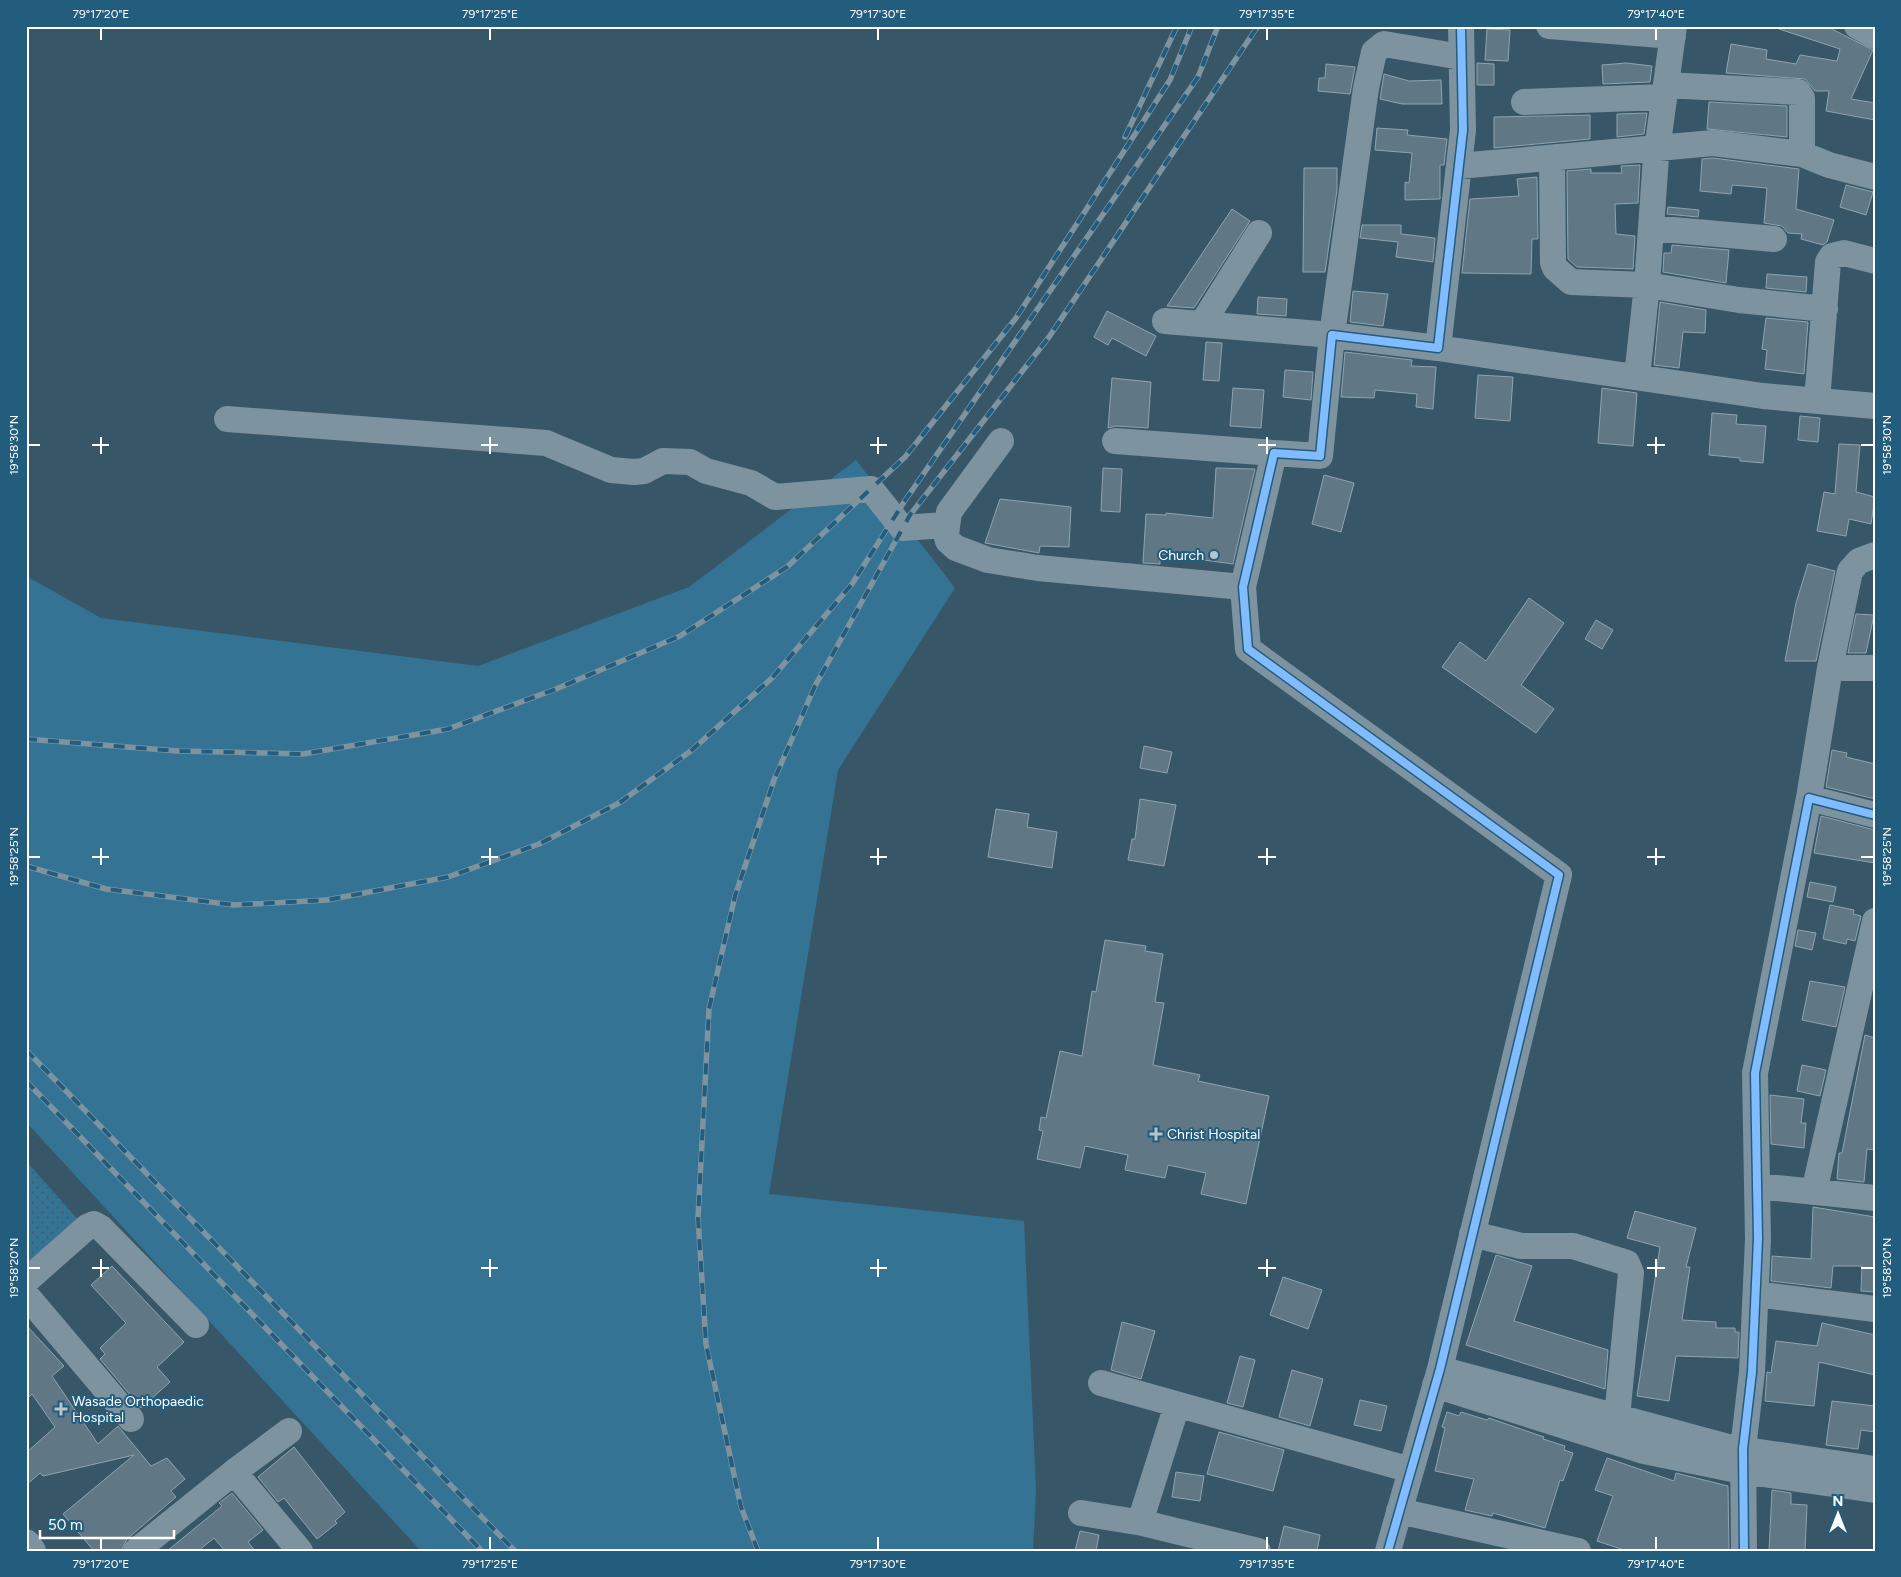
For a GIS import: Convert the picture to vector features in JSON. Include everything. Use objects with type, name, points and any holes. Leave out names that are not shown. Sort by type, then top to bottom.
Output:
[{"type":"highway","points":[[26,1543],[32,1551]]},
{"type":"street","points":[[1438,348],[1463,130],[1461,26]]},
{"type":"street","points":[[1549,26],[1674,31],[1657,149],[1638,377]]},
{"type":"street","points":[[1857,26],[1875,36]]},
{"type":"street","points":[[1115,441],[1320,456],[1332,335],[1366,88],[1374,52],[1384,44],[1461,57]]},
{"type":"street","points":[[1524,102],[1665,91],[1798,92],[1802,98],[1802,154]]},
{"type":"street","points":[[1459,166],[1713,143],[1802,154],[1829,165],[1875,177]]},
{"type":"street","points":[[1552,158],[1554,263],[1556,268],[1571,282],[1647,285],[1739,300],[1824,309]]},
{"type":"street","points":[[1651,228],[1774,238]]},
{"type":"street","points":[[1202,324],[1259,233]]},
{"type":"street","points":[[1817,400],[1828,262],[1832,256],[1844,253],[1875,261]]},
{"type":"street","points":[[1165,322],[1332,335],[1438,348],[1763,396],[1875,406]]},
{"type":"street","points":[[227,419],[546,443],[611,470],[644,471],[663,461],[690,462],[706,471],[750,483],[775,497],[871,489],[902,528],[946,525]]},
{"type":"street","points":[[1000,441],[949,512],[946,525],[948,541],[956,548],[988,560],[1071,572],[1243,587]]},
{"type":"street","points":[[1274,453],[1243,587],[1248,649],[1559,875],[1438,1377],[1388,1551]]},
{"type":"street","points":[[1744,1551],[1743,1460],[1752,1372],[1758,1240],[1755,1073],[1809,798],[1830,668],[1850,571],[1859,561],[1875,555]]},
{"type":"street","points":[[1830,668],[1875,668]]},
{"type":"street","points":[[1809,798],[1875,815]]},
{"type":"street","points":[[1814,1192],[1875,921]]},
{"type":"street","points":[[1757,1186],[1875,1198]]},
{"type":"street","points":[[26,1281],[87,1227],[94,1224],[101,1228],[196,1325]]},
{"type":"street","points":[[1472,1234],[1521,1246],[1573,1246],[1627,1262],[1631,1273],[1617,1416]]},
{"type":"street","points":[[1756,1294],[1875,1309]]},
{"type":"street","points":[[26,1295],[131,1419]]},
{"type":"street","points":[[1438,1377],[1617,1416],[1743,1460],[1875,1490]]},
{"type":"street","points":[[1438,1377],[1644,1452],[1875,1469]]},
{"type":"street","points":[[1101,1383],[1411,1470]]},
{"type":"street","points":[[1140,1522],[1177,1405]]},
{"type":"street","points":[[144,1549],[234,1472],[289,1431]]},
{"type":"street","points":[[234,1472],[300,1551]]},
{"type":"street","points":[[1399,1511],[1578,1551]]},
{"type":"street","points":[[1082,1513],[1140,1522],[1258,1551]]},
{"type":"shaded area","points":[[856,460],[955,588],[838,770],[769,1194],[1024,1221],[1036,1490],[1033,1551],[421,1551],[26,1122],[26,576],[101,618],[478,666],[689,587]]},
{"type":"shaded area","points":[[26,1161],[83,1225],[26,1274]]},
{"type":"building","points":[[1780,26],[1826,26],[1873,50],[1851,99],[1875,103],[1875,120],[1826,111],[1829,91],[1815,91],[1805,79],[1726,73],[1731,44],[1767,50],[1766,59],[1796,64],[1800,55],[1837,61],[1840,49],[1779,29]]},
{"type":"building","points":[[1487,29],[1510,30],[1508,61],[1485,60]]},
{"type":"building","points":[[1477,63],[1494,64],[1494,85],[1477,85]]},
{"type":"building","points":[[1626,63],[1652,66],[1650,82],[1603,84],[1602,65]]},
{"type":"building","points":[[1326,64],[1355,67],[1350,94],[1318,91],[1319,78],[1325,78]]},
{"type":"building","points":[[1384,74],[1409,81],[1441,80],[1442,104],[1402,104],[1380,99]]},
{"type":"building","points":[[1709,102],[1787,106],[1787,137],[1707,129]]},
{"type":"building","points":[[1647,113],[1644,134],[1617,137],[1617,114]]},
{"type":"building","points":[[1590,115],[1590,139],[1494,148],[1494,117]]},
{"type":"building","points":[[1377,128],[1408,130],[1407,135],[1447,139],[1444,165],[1440,165],[1440,199],[1405,200],[1405,182],[1409,183],[1412,153],[1375,150]]},
{"type":"building","points":[[1713,158],[1799,169],[1796,209],[1834,220],[1827,242],[1823,245],[1801,239],[1802,234],[1788,233],[1782,226],[1764,223],[1767,188],[1732,185],[1731,194],[1700,191],[1702,159]]},
{"type":"building","points":[[1640,165],[1638,203],[1615,204],[1616,234],[1635,236],[1633,269],[1577,267],[1568,259],[1567,171],[1591,169],[1591,173],[1622,173],[1621,166]]},
{"type":"building","points":[[1304,168],[1337,168],[1337,190],[1325,272],[1303,272]]},
{"type":"building","points":[[1537,177],[1538,239],[1532,239],[1531,274],[1462,273],[1470,199],[1519,196],[1517,179]]},
{"type":"building","points":[[1846,185],[1873,192],[1866,215],[1840,207]]},
{"type":"building","points":[[1668,207],[1699,210],[1698,217],[1667,214]]},
{"type":"building","points":[[1232,209],[1250,221],[1194,308],[1167,306]]},
{"type":"building","points":[[1362,225],[1401,225],[1401,234],[1435,238],[1433,262],[1396,257],[1398,242],[1360,238]]},
{"type":"building","points":[[1672,245],[1729,250],[1726,283],[1663,272],[1664,253],[1671,253]]},
{"type":"building","points":[[1767,274],[1807,277],[1806,292],[1766,288]]},
{"type":"building","points":[[1353,291],[1388,294],[1383,326],[1350,322]]},
{"type":"building","points":[[1258,297],[1287,299],[1286,316],[1257,314]]},
{"type":"building","points":[[1660,302],[1706,310],[1705,333],[1683,332],[1679,368],[1654,365]]},
{"type":"building","points":[[1107,311],[1156,336],[1146,356],[1112,338],[1108,345],[1094,337]]},
{"type":"building","points":[[1766,318],[1808,322],[1804,374],[1765,369],[1767,350],[1762,349]]},
{"type":"building","points":[[1206,342],[1222,343],[1219,381],[1203,380]]},
{"type":"building","points":[[1345,352],[1412,360],[1411,366],[1436,367],[1433,409],[1416,407],[1417,394],[1375,390],[1374,398],[1341,397]]},
{"type":"building","points":[[1285,370],[1313,372],[1311,400],[1283,397]]},
{"type":"building","points":[[1478,375],[1513,377],[1510,421],[1475,418]]},
{"type":"building","points":[[1112,378],[1151,382],[1148,428],[1116,426],[1108,428]]},
{"type":"building","points":[[1233,388],[1264,390],[1261,428],[1230,426]]},
{"type":"building","points":[[1602,388],[1637,393],[1633,446],[1598,443]]},
{"type":"building","points":[[1712,413],[1737,415],[1736,424],[1766,426],[1763,463],[1740,461],[1740,458],[1709,455]]},
{"type":"building","points":[[1800,416],[1820,418],[1818,442],[1798,440]]},
{"type":"building","points":[[1839,444],[1860,445],[1856,492],[1875,497],[1871,524],[1849,519],[1846,536],[1817,531],[1824,492],[1835,494]]},
{"type":"building","points":[[1103,468],[1122,469],[1120,512],[1101,511]]},
{"type":"building","points":[[1216,468],[1255,469],[1233,564],[1160,554],[1160,564],[1143,563],[1146,514],[1166,515],[1166,513],[1213,518]]},
{"type":"building","points":[[1324,475],[1354,483],[1341,532],[1312,524]]},
{"type":"building","points":[[1000,499],[1071,507],[1069,547],[1040,546],[1039,553],[985,543]]},
{"type":"building","points":[[1808,564],[1835,571],[1816,661],[1785,661],[1796,603]]},
{"type":"building","points":[[1529,598],[1564,623],[1521,685],[1554,709],[1536,733],[1442,667],[1460,642],[1486,661]]},
{"type":"building","points":[[1856,614],[1874,615],[1866,653],[1848,653]]},
{"type":"building","points":[[1596,620],[1613,630],[1602,649],[1585,639]]},
{"type":"building","points":[[1144,746],[1172,752],[1167,773],[1140,768]]},
{"type":"building","points":[[1832,750],[1847,753],[1846,757],[1875,764],[1875,799],[1826,787]]},
{"type":"building","points":[[1140,799],[1176,805],[1164,866],[1128,860],[1132,839],[1135,839]]},
{"type":"building","points":[[996,809],[1029,814],[1027,827],[1057,832],[1052,868],[988,857]]},
{"type":"building","points":[[1821,816],[1875,830],[1875,863],[1814,853]]},
{"type":"building","points":[[1810,882],[1836,887],[1833,902],[1807,897]]},
{"type":"building","points":[[1830,905],[1854,910],[1853,914],[1861,916],[1855,941],[1847,939],[1846,944],[1823,939]]},
{"type":"building","points":[[1798,930],[1816,933],[1812,950],[1795,946]]},
{"type":"building","points":[[1105,940],[1146,946],[1145,951],[1163,954],[1155,1002],[1164,1003],[1153,1065],[1200,1075],[1198,1081],[1269,1096],[1246,1204],[1201,1194],[1206,1173],[1168,1165],[1165,1178],[1125,1170],[1128,1155],[1085,1146],[1080,1168],[1037,1159],[1043,1131],[1039,1130],[1041,1117],[1046,1118],[1060,1051],[1082,1056],[1092,991],[1096,992]]},
{"type":"building","points":[[1810,981],[1845,987],[1836,1027],[1802,1020]]},
{"type":"building","points":[[1865,1035],[1875,1038],[1875,1150],[1867,1149],[1864,1182],[1837,1179],[1839,1153],[1842,1153]]},
{"type":"building","points":[[1802,1065],[1826,1070],[1820,1096],[1797,1091]]},
{"type":"building","points":[[1770,1095],[1804,1099],[1801,1123],[1806,1123],[1804,1148],[1771,1144]]},
{"type":"building","points":[[1813,1207],[1875,1217],[1875,1292],[1861,1291],[1862,1266],[1833,1266],[1831,1288],[1771,1281],[1772,1256],[1811,1259]]},
{"type":"building","points":[[1635,1211],[1696,1228],[1686,1267],[1690,1267],[1682,1320],[1716,1322],[1716,1328],[1735,1328],[1735,1332],[1739,1332],[1738,1358],[1676,1356],[1669,1401],[1637,1396],[1660,1247],[1627,1238]]},
{"type":"building","points":[[1496,1255],[1532,1266],[1514,1321],[1608,1350],[1605,1389],[1466,1345]]},
{"type":"building","points":[[112,1266],[184,1342],[157,1367],[170,1382],[141,1408],[100,1359],[105,1354],[100,1348],[126,1323],[91,1285]]},
{"type":"building","points":[[1283,1277],[1322,1290],[1308,1329],[1270,1315]]},
{"type":"building","points":[[1122,1322],[1155,1331],[1141,1379],[1111,1370]]},
{"type":"building","points":[[1822,1323],[1875,1335],[1875,1375],[1819,1362],[1814,1406],[1765,1401],[1767,1372],[1771,1373],[1776,1341],[1817,1346]]},
{"type":"building","points":[[26,1325],[64,1366],[52,1376],[98,1444],[118,1426],[151,1466],[167,1458],[185,1479],[171,1491],[176,1497],[127,1539],[121,1551],[94,1551],[63,1514],[134,1455],[43,1476],[40,1473],[26,1485],[26,1453],[55,1427],[32,1394],[26,1400]]},
{"type":"building","points":[[1240,1356],[1255,1360],[1243,1407],[1227,1403]]},
{"type":"building","points":[[1292,1370],[1323,1379],[1310,1426],[1279,1417]]},
{"type":"building","points":[[1360,1400],[1387,1406],[1381,1431],[1354,1425]]},
{"type":"building","points":[[1832,1401],[1875,1406],[1875,1432],[1861,1430],[1858,1449],[1826,1445]]},
{"type":"building","points":[[1447,1412],[1459,1416],[1461,1412],[1487,1420],[1489,1418],[1544,1437],[1543,1439],[1565,1446],[1564,1450],[1573,1453],[1563,1481],[1560,1480],[1545,1528],[1493,1513],[1492,1516],[1465,1510],[1474,1479],[1435,1471],[1445,1428],[1442,1427]]},
{"type":"building","points":[[1219,1432],[1284,1450],[1273,1491],[1207,1474]]},
{"type":"building","points":[[294,1447],[345,1512],[335,1521],[337,1523],[317,1539],[284,1498],[278,1502],[258,1477]]},
{"type":"building","points":[[1607,1458],[1674,1481],[1676,1473],[1728,1486],[1729,1551],[1627,1551],[1597,1541],[1613,1496],[1595,1490]]},
{"type":"building","points":[[1176,1472],[1204,1476],[1200,1501],[1172,1497]]},
{"type":"building","points":[[1772,1490],[1791,1493],[1791,1504],[1807,1505],[1805,1551],[1769,1551]]},
{"type":"building","points":[[232,1493],[263,1530],[248,1542],[255,1551],[225,1551],[214,1538],[198,1551],[167,1551],[222,1506],[219,1503]]},
{"type":"building","points":[[1284,1526],[1320,1535],[1317,1551],[1278,1551]]},
{"type":"building","points":[[1080,1531],[1099,1535],[1096,1551],[1075,1551]]},
{"type":"railway","points":[[1125,137],[1177,26]]},
{"type":"railway","points":[[26,739],[178,751],[303,754],[448,729],[556,689],[680,636],[787,567],[905,457],[1016,318],[1170,80],[1192,26]]},
{"type":"railway","points":[[26,866],[106,889],[234,905],[327,900],[448,877],[539,844],[619,803],[692,750],[772,678],[852,584],[904,502],[1198,77],[1218,26]]},
{"type":"railway","points":[[758,1551],[741,1507],[706,1344],[698,1218],[709,1009],[735,896],[774,780],[815,686],[910,515],[1049,337],[1258,26]]},
{"type":"railway","points":[[26,1050],[515,1551]]},
{"type":"railway","points":[[26,1081],[482,1551]]},
{"type":"cycle path","points":[[1388,1551],[1440,1369],[1559,875],[1248,649],[1243,587],[1274,453],[1320,456],[1332,335],[1438,348],[1463,130],[1461,26]]},
{"type":"cycle path","points":[[1744,1551],[1743,1449],[1752,1372],[1758,1239],[1755,1073],[1809,798],[1875,815]]},
{"type":"place","name":"Church","points":[[1214,555]]},
{"type":"place","name":"Christ Hospital","points":[[1156,1134]]},
{"type":"place","name":"Wasade Orthopaedic Hospital","points":[[61,1409]]}]
